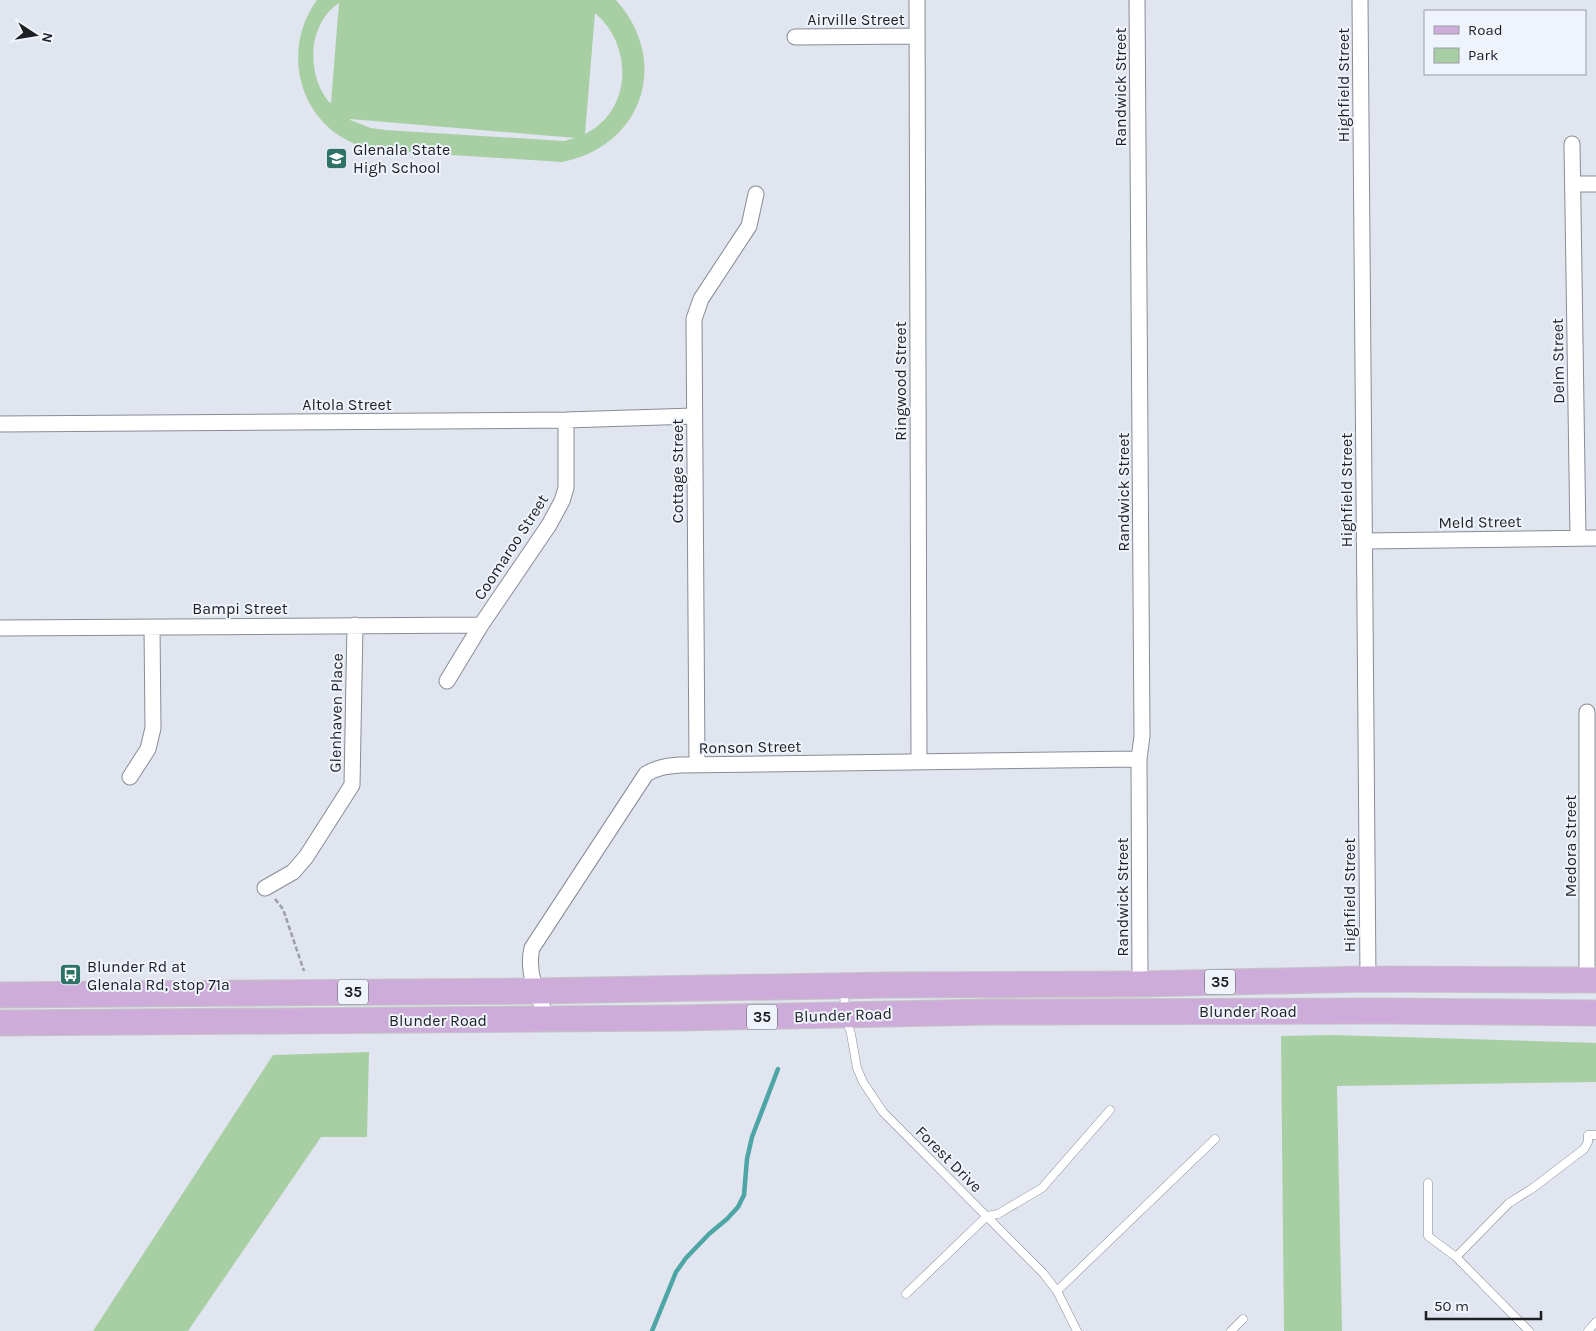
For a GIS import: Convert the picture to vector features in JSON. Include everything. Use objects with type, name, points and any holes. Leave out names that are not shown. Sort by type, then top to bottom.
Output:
[{"type":"main road","name":"Blunder Road","points":[[0,995],[1140,984],[1368,979],[1592,980]]},
{"type":"main road","name":"Blunder Road","points":[[0,1023],[548,1019],[1000,1012],[1395,1011],[1596,1013]]},
{"type":"street","name":"Ringwood Street","points":[[917,0],[919,762]]},
{"type":"street","name":"Randwick Street","points":[[1137,0],[1142,736],[1140,759],[1140,984]]},
{"type":"street","name":"Highfield Street","points":[[1360,0],[1368,979]]},
{"type":"street","name":"Airville Street","points":[[795,37],[917,36]]},
{"type":"street","name":"Delm Street","points":[[1572,144],[1578,538]]},
{"type":"street","points":[[1573,184],[1596,184]]},
{"type":"street","name":"Cottage Street","points":[[697,765],[694,319],[701,299],[749,226],[756,194]]},
{"type":"street","name":"Altola Street","points":[[0,424],[566,420],[694,416]]},
{"type":"street","name":"Coomaroo Street","points":[[447,681],[480,625],[549,525],[562,501],[566,488],[566,420]]},
{"type":"street","name":"Meld Street","points":[[1364,541],[1596,538]]},
{"type":"street","name":"Glenhaven Place","points":[[265,888],[292,872],[306,857],[352,785],[355,625]]},
{"type":"street","name":"Bampi Street","points":[[0,628],[480,625]]},
{"type":"street","points":[[130,777],[148,749],[153,728],[152,627]]},
{"type":"street","name":"Medora Street","points":[[1587,712],[1592,980]]},
{"type":"street","name":"Ronson Street","points":[[548,1019],[536,990],[530,958],[532,948],[646,774],[664,766],[1140,759]]},
{"type":"lane","name":"Forest Drive","points":[[844,986],[845,1015],[851,1034],[857,1068],[882,1112],[1043,1273],[1057,1291],[1077,1331]]},
{"type":"lane","points":[[906,1294],[987,1216],[998,1214],[1042,1188],[1110,1110]]},
{"type":"lane","points":[[1456,1258],[1509,1203],[1533,1188],[1584,1149],[1588,1142],[1588,1135],[1596,1135]]},
{"type":"lane","points":[[1057,1291],[1215,1139]]},
{"type":"lane","points":[[1428,1183],[1428,1236],[1456,1258],[1528,1331]]},
{"type":"lane","points":[[1231,1331],[1243,1319]]},
{"type":"lane","points":[[1588,1331],[1596,1322]]},
{"type":"path","points":[[265,888],[283,909],[304,971]]},
{"type":"green space","points":[[317,0],[616,0],[633,24],[642,49],[644,74],[640,98],[629,120],[612,139],[590,153],[562,162],[389,151],[366,147],[350,142],[328,127],[315,112],[305,95],[300,76],[298,56],[300,37],[307,18]],"holes":[[[339,3],[331,103],[330,103],[322,92],[317,79],[314,51],[316,37],[321,24],[328,12]],[[595,13],[607,26],[616,42],[621,59],[622,76],[619,94],[612,109],[601,123],[585,134]],[[350,119],[575,138],[564,141],[371,128]]]},
{"type":"green space","points":[[1334,1035],[1596,1043],[1596,1082],[1337,1086],[1342,1331],[1284,1331],[1281,1036]]},
{"type":"green space","points":[[369,1052],[367,1137],[321,1137],[188,1331],[93,1331],[273,1055]]},
{"type":"waterway","points":[[652,1331],[676,1272],[686,1258],[738,1207],[744,1195],[747,1159],[752,1137],[778,1069]]},
{"type":"place","name":"Glenala State High School","points":[[337,158]]},
{"type":"place","name":"Blunder Rd at Glenala Rd, stop 71a","points":[[71,975]]}]
